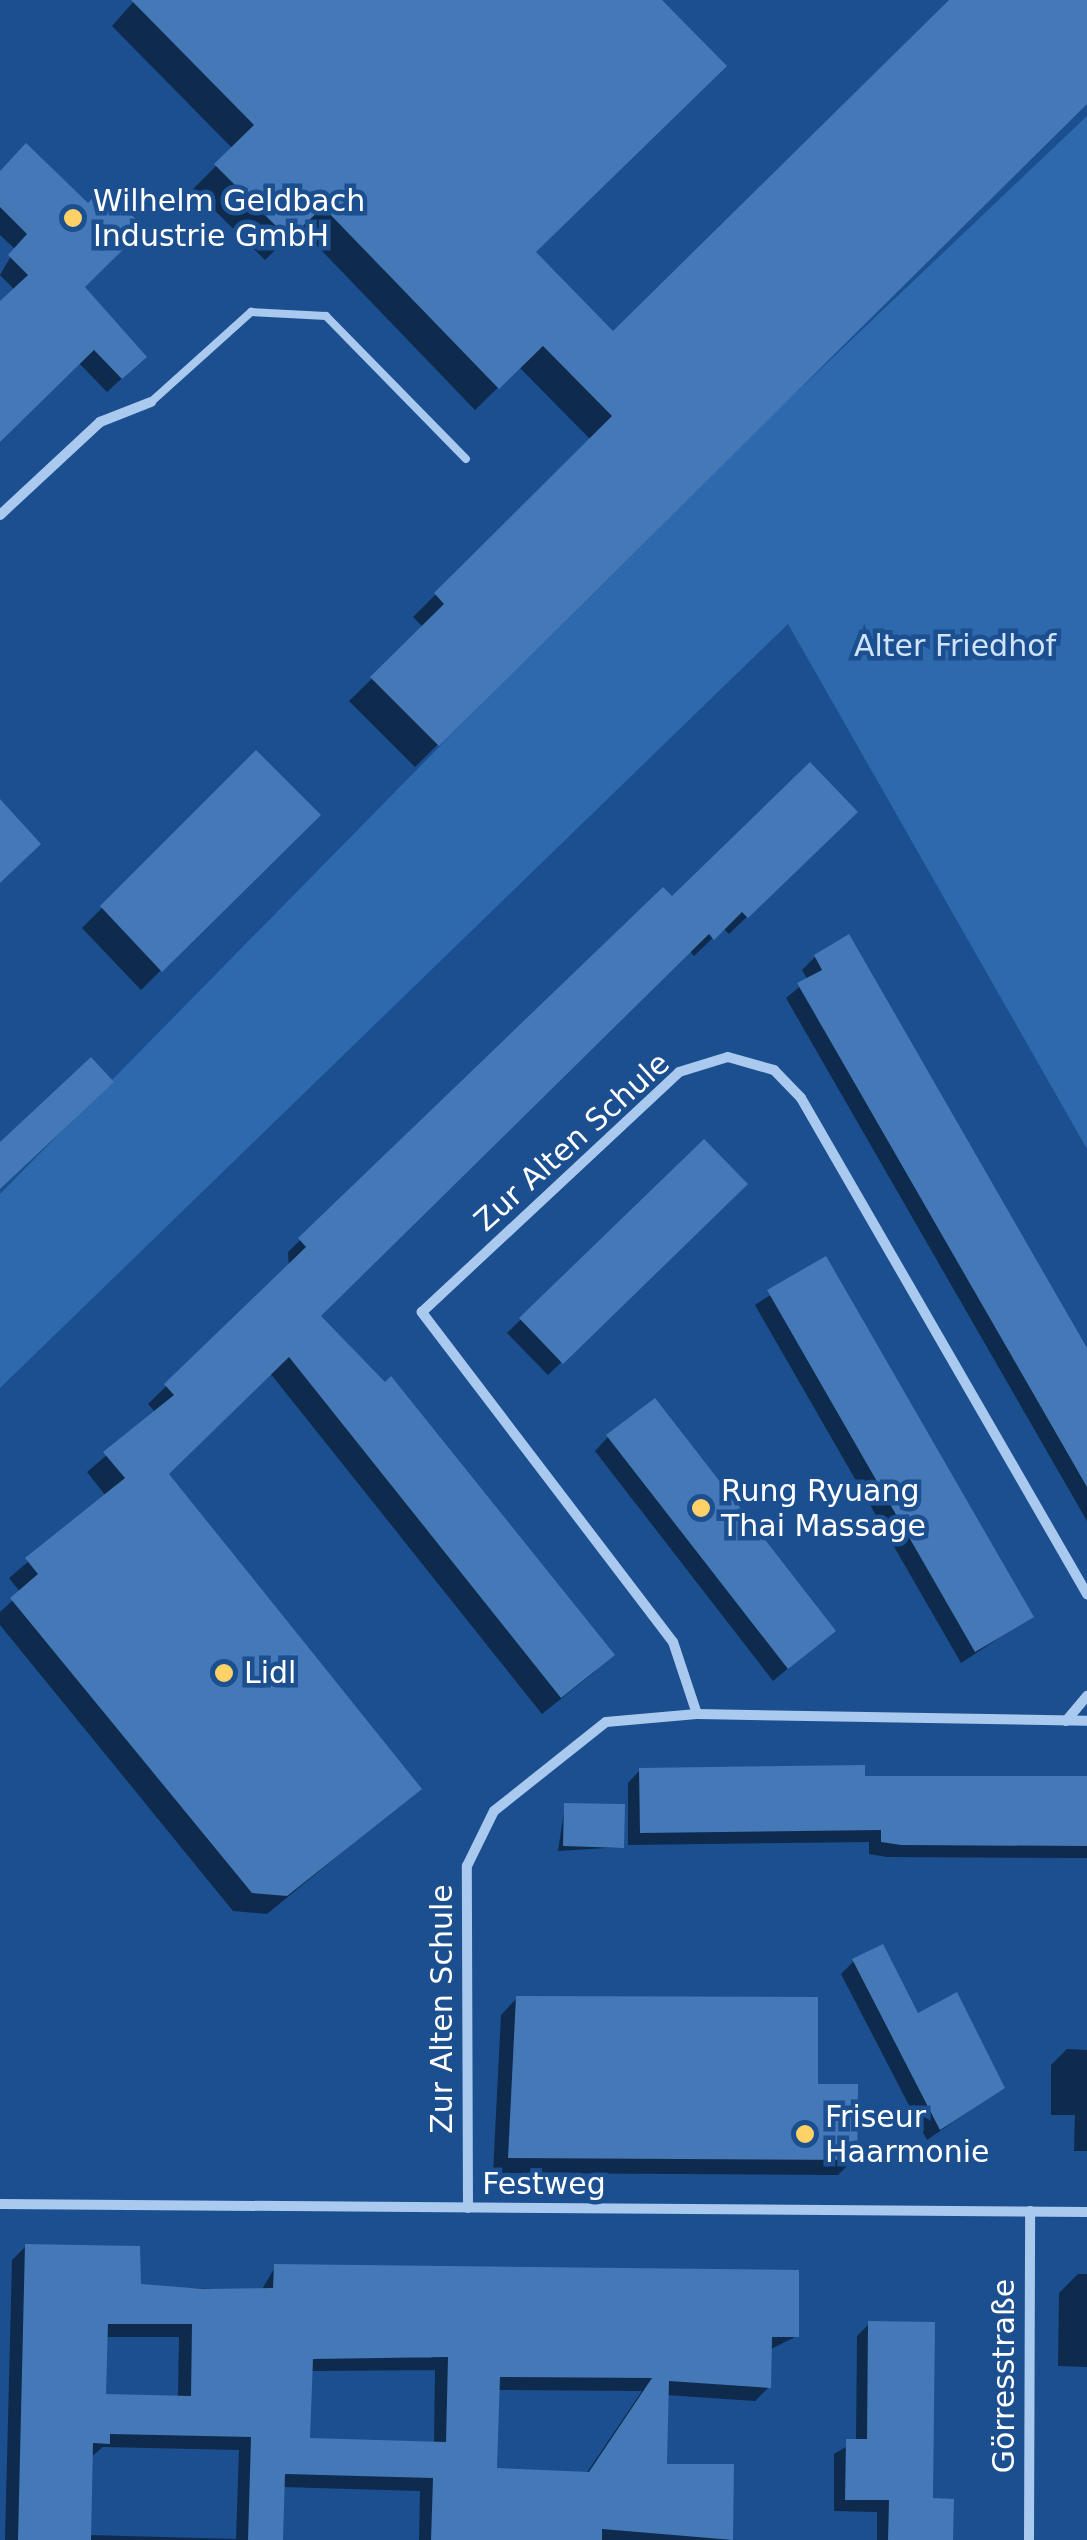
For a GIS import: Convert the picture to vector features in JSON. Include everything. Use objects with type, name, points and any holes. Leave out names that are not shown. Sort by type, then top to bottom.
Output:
[{"type":"street","points":[[0,515],[100,422],[150,402]]},
{"type":"street","name":"Zur Alten Schule","points":[[698,1714],[673,1642],[422,1312],[679,1072],[728,1058],[774,1070],[801,1098],[1087,1594]]},
{"type":"street","points":[[1066,1721],[1087,1696]]},
{"type":"street","name":"Zur Alten Schule","points":[[468,2208],[467,1866],[494,1811],[606,1722],[698,1714],[1087,1721]]},
{"type":"street","name":"Festweg","points":[[0,2204],[1087,2212]]},
{"type":"street","name":"Görresstraße","points":[[1029,2540],[1030,2211]]},
{"type":"lane","points":[[150,402],[251,312],[326,316],[466,459]]},
{"type":"green space","name":"Alter Friedhof","points":[[1087,116],[1087,1149],[788,624],[0,1388],[0,1194],[664,518]]},
{"type":"building","points":[[131,0],[662,0],[727,66],[536,252],[613,331],[949,0],[1087,0],[1087,104],[439,746],[370,677],[444,604],[434,593],[612,416],[543,346],[499,389],[323,207],[289,239],[214,164],[254,125]]},
{"type":"building","points":[[26,143],[88,203],[103,187],[145,228],[85,287],[147,357],[122,379],[94,350],[0,442],[0,301],[28,275],[8,255],[27,234],[0,207],[0,171]]},
{"type":"building","points":[[256,750],[321,815],[162,972],[100,906]]},
{"type":"building","points":[[810,762],[858,812],[748,918],[742,912],[714,940],[709,934],[321,1316],[385,1382],[391,1376],[615,1655],[561,1698],[289,1357],[169,1474],[422,1789],[287,1896],[252,1893],[10,1598],[38,1574],[25,1558],[125,1478],[103,1452],[174,1395],[164,1384],[306,1247],[298,1238],[663,887],[672,896]]},
{"type":"building","points":[[0,799],[41,844],[0,883]]},
{"type":"building","points":[[849,934],[1087,1348],[1087,1487],[797,983],[822,970],[814,955]]},
{"type":"building","points":[[91,1057],[114,1082],[0,1189],[0,1142]]},
{"type":"building","points":[[704,1139],[748,1184],[563,1364],[519,1318]]},
{"type":"building","points":[[826,1256],[1034,1617],[975,1652],[767,1290]]},
{"type":"building","points":[[655,1398],[836,1631],[788,1669],[606,1435]]},
{"type":"building","points":[[865,1765],[865,1776],[1087,1776],[1087,1846],[901,1845],[881,1842],[881,1830],[640,1833],[639,1768]]},
{"type":"building","points":[[564,1803],[625,1804],[624,1848],[563,1846]]},
{"type":"building","points":[[883,1944],[918,2013],[957,1992],[1005,2088],[940,2130],[852,1959]]},
{"type":"building","points":[[516,1996],[818,1997],[818,2084],[858,2084],[857,2160],[508,2158]]},
{"type":"building","points":[[25,2244],[140,2246],[141,2284],[204,2289],[273,2288],[274,2264],[799,2270],[799,2337],[772,2337],[771,2388],[669,2381],[667,2464],[734,2464],[733,2540],[602,2529],[602,2540],[431,2540],[433,2478],[285,2474],[283,2540],[248,2540],[251,2437],[110,2434],[110,2444],[93,2443],[91,2540],[18,2540]],"holes":[[[108,2324],[192,2324],[191,2396],[106,2394]],[[448,2357],[446,2442],[310,2438],[313,2359]],[[500,2377],[652,2378],[589,2472],[497,2468]]]},
{"type":"building","points":[[868,2321],[935,2322],[933,2498],[954,2499],[953,2540],[888,2540],[889,2500],[845,2500],[846,2439],[867,2439]]},
{"type":"place","name":"Wilhelm Geldbach Industrie GmbH","points":[[73,218]]},
{"type":"place","name":"Rung Ryuang Thai Massage","points":[[701,1508]]},
{"type":"place","name":"Lidl","points":[[224,1673]]},
{"type":"place","name":"Friseur Haarmonie","points":[[805,2134]]}]
